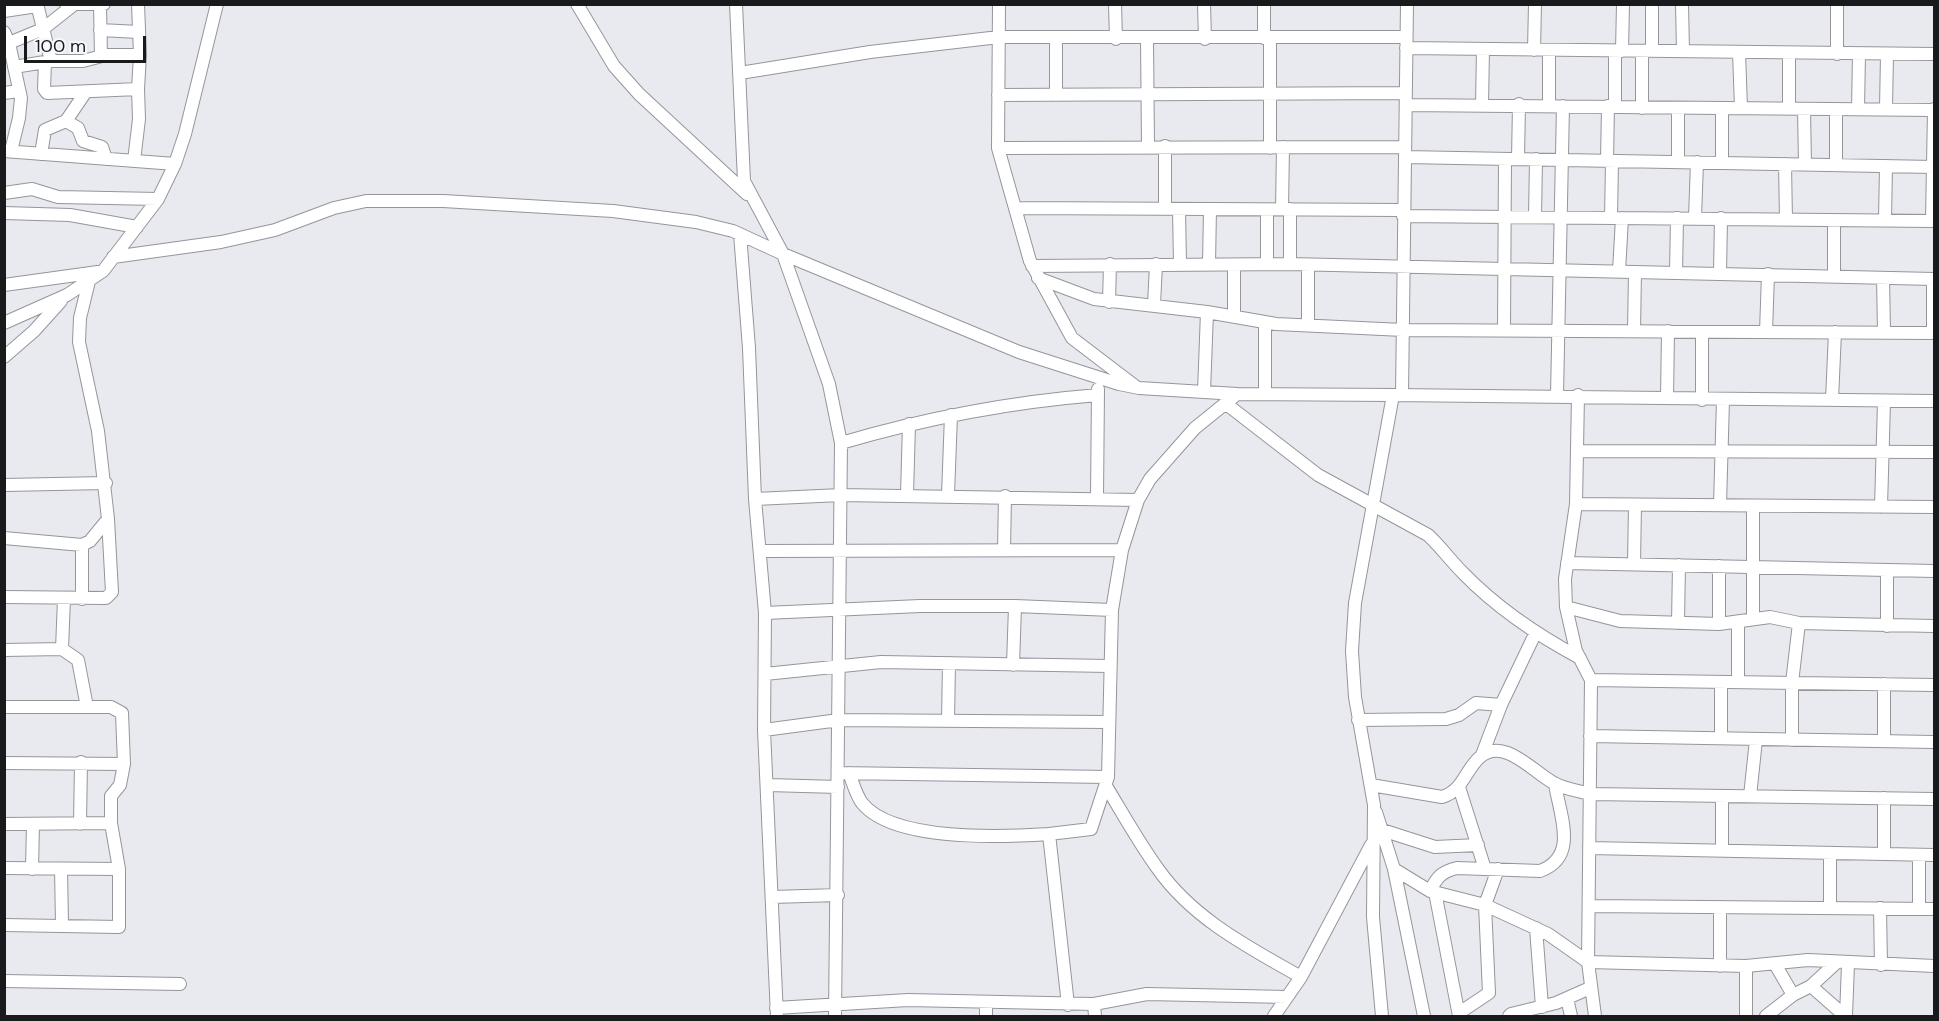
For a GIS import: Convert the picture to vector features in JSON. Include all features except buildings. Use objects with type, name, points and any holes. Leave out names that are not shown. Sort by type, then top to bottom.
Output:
[{"type":"street","points":[[134,161],[139,119],[138,89],[141,56],[138,4]]},
{"type":"street","points":[[4,323],[66,294],[103,271],[158,199],[175,164],[217,4]]},
{"type":"street","points":[[577,4],[614,66],[639,94],[754,201]]},
{"type":"street","points":[[736,4],[742,171],[754,201],[783,254],[829,384],[841,443],[839,720],[844,773],[862,802],[874,813],[923,831],[965,836],[1049,834],[1091,828],[1107,782],[1112,610],[1122,550],[1138,500],[1150,479],[1195,428],[1237,394]]},
{"type":"street","points":[[999,4],[998,148],[1032,266],[1072,338],[1139,388]]},
{"type":"street","points":[[1115,4],[1116,39]]},
{"type":"street","points":[[1204,4],[1205,39]]},
{"type":"street","points":[[1264,4],[1270,94],[1286,209],[1290,264]]},
{"type":"street","points":[[1382,1017],[1374,929],[1374,805],[1358,720],[1352,651],[1355,603],[1372,505],[1398,395],[1403,330],[1407,4]]},
{"type":"street","points":[[1534,50],[1535,4]]},
{"type":"street","points":[[1620,271],[1617,218],[1610,161],[1612,106],[1623,4]]},
{"type":"street","points":[[1642,108],[1652,4]]},
{"type":"street","points":[[1682,4],[1683,51]]},
{"type":"street","points":[[1837,4],[1837,54]]},
{"type":"street","points":[[4,11],[37,5],[48,62],[44,88],[47,93],[138,89]]},
{"type":"street","points":[[101,56],[102,5],[69,5],[43,29],[7,38],[11,70],[19,91],[21,108],[11,129],[8,151],[175,164]]},
{"type":"street","points":[[100,30],[139,32]]},
{"type":"street","points":[[740,73],[880,50],[999,36],[1116,39],[1267,38],[1549,51],[1935,54]]},
{"type":"street","points":[[1056,38],[1056,95]]},
{"type":"street","points":[[1147,39],[1148,146]]},
{"type":"street","points":[[1482,105],[1483,49]]},
{"type":"street","points":[[1549,51],[1549,105]]},
{"type":"street","points":[[1739,52],[1741,108]]},
{"type":"street","points":[[1789,53],[1789,109]]},
{"type":"street","points":[[1858,109],[1859,54]]},
{"type":"street","points":[[1886,108],[1887,55]]},
{"type":"street","points":[[11,70],[48,62],[83,61],[101,56],[141,56]]},
{"type":"street","points":[[4,93],[19,91]]},
{"type":"street","points":[[40,154],[45,130],[66,121],[85,93]]},
{"type":"street","points":[[998,95],[1270,94],[1406,99],[1482,105],[1934,110],[1933,221],[1504,217],[1286,209],[1016,208]]},
{"type":"street","points":[[1518,159],[1519,104]]},
{"type":"street","points":[[1557,395],[1564,160],[1563,106]]},
{"type":"street","points":[[1678,108],[1678,161]]},
{"type":"street","points":[[1722,108],[1722,162]]},
{"type":"street","points":[[1836,109],[1836,164]]},
{"type":"street","points":[[1804,110],[1805,164]]},
{"type":"street","points":[[66,121],[78,128],[83,141],[102,147],[106,159]]},
{"type":"street","points":[[998,148],[1148,146],[1277,148],[1405,152],[1505,159],[1934,167]]},
{"type":"street","points":[[1165,146],[1165,209]]},
{"type":"street","points":[[1504,329],[1505,159]]},
{"type":"street","points":[[1535,217],[1536,159]]},
{"type":"street","points":[[1695,218],[1697,162]]},
{"type":"street","points":[[1785,164],[1785,219]]},
{"type":"street","points":[[1885,220],[1886,166]]},
{"type":"street","points":[[4,193],[32,189],[67,198],[158,199]]},
{"type":"street","points":[[113,257],[221,242],[275,230],[352,203],[384,200],[613,211],[719,226],[1019,352],[1139,388],[1237,394],[1578,395],[1702,400],[1935,401]]},
{"type":"street","points":[[1179,209],[1180,264]]},
{"type":"street","points":[[1209,264],[1210,209]]},
{"type":"street","points":[[1267,210],[1267,264]]},
{"type":"street","points":[[4,213],[70,215],[137,227]]},
{"type":"street","points":[[1676,273],[1677,218]]},
{"type":"street","points":[[1720,218],[1720,273]]},
{"type":"street","points":[[1834,221],[1834,275]]},
{"type":"street","points":[[740,234],[749,348],[755,499],[762,551],[765,613],[764,730],[777,1012],[835,1010],[908,1000],[1068,1005],[1094,1010],[1147,994],[1287,998]]},
{"type":"street","points":[[1109,302],[1110,264]]},
{"type":"street","points":[[1154,305],[1156,264]]},
{"type":"street","points":[[1032,266],[1290,264],[1934,279],[1934,333],[1403,330],[1265,323],[1208,312],[1109,302],[1094,299],[1038,278]]},
{"type":"street","points":[[1234,265],[1234,316]]},
{"type":"street","points":[[1308,265],[1308,325]]},
{"type":"street","points":[[4,285],[103,271]]},
{"type":"street","points":[[1634,331],[1635,272]]},
{"type":"street","points":[[1766,332],[1768,274]]},
{"type":"street","points":[[1883,278],[1884,332]]},
{"type":"street","points":[[4,597],[106,598],[112,592],[106,483],[99,431],[79,342],[80,318],[89,281]]},
{"type":"street","points":[[4,357],[34,331],[66,294]]},
{"type":"street","points":[[1204,392],[1208,312]]},
{"type":"street","points":[[1265,323],[1266,394]]},
{"type":"street","points":[[1667,398],[1668,331]]},
{"type":"street","points":[[1702,332],[1702,400]]},
{"type":"street","points":[[1832,400],[1835,332]]},
{"type":"street","points":[[1097,498],[1098,377]]},
{"type":"street","points":[[841,443],[909,424],[991,406],[1098,395]]},
{"type":"street","points":[[1578,395],[1576,504],[1567,563],[1566,607],[1580,658],[1591,680],[1587,962],[1595,1017]]},
{"type":"street","points":[[1720,505],[1723,400]]},
{"type":"street","points":[[1881,507],[1884,402]]},
{"type":"street","points":[[1226,403],[1318,475],[1428,535],[1462,572],[1535,634],[1580,658]]},
{"type":"street","points":[[948,495],[951,415]]},
{"type":"street","points":[[907,495],[909,424]]},
{"type":"street","points":[[1577,451],[1935,452]]},
{"type":"street","points":[[4,485],[106,483]]},
{"type":"street","points":[[755,499],[841,495],[1005,495],[1138,500]]},
{"type":"street","points":[[1004,550],[1005,495]]},
{"type":"street","points":[[1576,504],[1935,507]]},
{"type":"street","points":[[1634,564],[1635,505]]},
{"type":"street","points":[[1753,506],[1751,567],[1753,618]]},
{"type":"street","points":[[4,538],[82,545],[90,541],[108,519]]},
{"type":"street","points":[[82,545],[82,598]]},
{"type":"street","points":[[762,551],[1122,550]]},
{"type":"street","points":[[1567,563],[1935,571]]},
{"type":"street","points":[[1678,623],[1679,565]]},
{"type":"street","points":[[1719,567],[1719,624]]},
{"type":"street","points":[[1887,570],[1887,626]]},
{"type":"street","points":[[62,649],[64,599]]},
{"type":"street","points":[[765,613],[920,606],[1015,606],[1112,610]]},
{"type":"street","points":[[1013,665],[1015,606]]},
{"type":"street","points":[[1566,607],[1606,620],[1719,624],[1770,617],[1799,623],[1935,626]]},
{"type":"street","points":[[1738,623],[1738,682]]},
{"type":"street","points":[[1792,740],[1792,683],[1799,623]]},
{"type":"street","points":[[1371,784],[1442,797],[1460,787],[1482,755],[1501,705],[1535,634]]},
{"type":"street","points":[[4,650],[62,649],[78,660],[87,707]]},
{"type":"street","points":[[765,674],[881,662],[1109,666]]},
{"type":"street","points":[[948,721],[949,663]]},
{"type":"street","points":[[1591,680],[1935,685]]},
{"type":"street","points":[[1721,682],[1721,738]]},
{"type":"street","points":[[1884,684],[1884,741]]},
{"type":"street","points":[[1358,720],[1446,719],[1459,715],[1476,703],[1501,705]]},
{"type":"street","points":[[4,707],[111,707],[122,713],[124,764],[120,784],[111,796],[111,823],[119,869],[118,927],[62,924],[4,925]]},
{"type":"street","points":[[764,730],[839,720],[1109,722]]},
{"type":"street","points":[[1590,736],[1935,742]]},
{"type":"street","points":[[1750,796],[1756,740]]},
{"type":"street","points":[[1482,755],[1497,753],[1517,757],[1555,784],[1590,794],[1935,799]]},
{"type":"street","points":[[4,762],[124,764]]},
{"type":"street","points":[[80,824],[81,762]]},
{"type":"street","points":[[844,773],[1107,782]]},
{"type":"street","points":[[835,1010],[838,787],[844,773]]},
{"type":"street","points":[[1107,782],[1159,871],[1227,934],[1302,977]]},
{"type":"street","points":[[1460,787],[1478,845],[1492,869],[1485,905],[1489,993],[1459,1015],[1433,891],[1436,879],[1443,871],[1457,868],[1492,869],[1540,871],[1553,866],[1562,856],[1565,842],[1555,784]]},
{"type":"street","points":[[768,785],[838,787]]},
{"type":"street","points":[[1722,796],[1722,851]]},
{"type":"street","points":[[1884,798],[1884,854]]},
{"type":"street","points":[[1374,805],[1394,869],[1424,1017]]},
{"type":"street","points":[[4,824],[111,823]]},
{"type":"street","points":[[32,868],[33,824]]},
{"type":"street","points":[[1383,830],[1435,847],[1478,845]]},
{"type":"street","points":[[1049,834],[1068,1005]]},
{"type":"street","points":[[1274,1017],[1302,977],[1373,841]]},
{"type":"street","points":[[1589,848],[1935,855]]},
{"type":"street","points":[[1830,853],[1830,908]]},
{"type":"street","points":[[1919,855],[1919,909]]},
{"type":"street","points":[[4,868],[119,869]]},
{"type":"street","points":[[61,869],[62,924]]},
{"type":"street","points":[[1394,869],[1433,891],[1485,905],[1536,928],[1587,962],[1746,966],[1796,960],[1935,966]]},
{"type":"street","points":[[772,897],[838,895]]},
{"type":"street","points":[[1589,906],[1935,909]]},
{"type":"street","points":[[1720,907],[1720,966]]},
{"type":"street","points":[[1880,909],[1881,965]]},
{"type":"street","points":[[1536,928],[1542,1006]]},
{"type":"street","points":[[1766,1017],[1793,995],[1811,986],[1842,963]]},
{"type":"street","points":[[1842,963],[1845,1017]]},
{"type":"street","points":[[1775,964],[1793,995]]},
{"type":"street","points":[[1746,966],[1746,1017]]},
{"type":"street","points":[[4,981],[180,984]]},
{"type":"street","points":[[1811,986],[1845,1017]]},
{"type":"street","points":[[1509,1017],[1511,1014],[1567,998],[1590,988]]},
{"type":"street","points":[[1567,998],[1570,1017]]},
{"type":"street","points":[[986,1002],[986,1017]]}]
